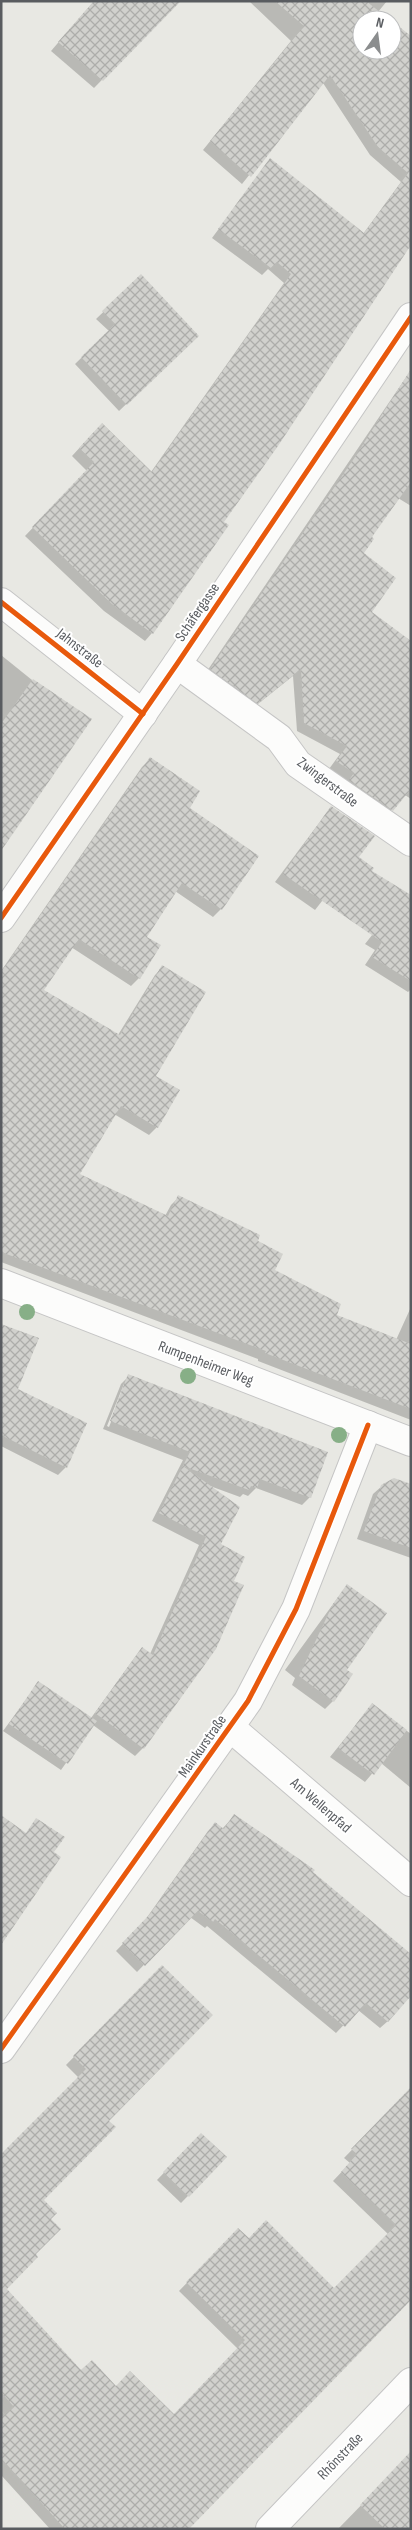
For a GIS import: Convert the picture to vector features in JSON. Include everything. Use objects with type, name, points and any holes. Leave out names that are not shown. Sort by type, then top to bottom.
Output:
[{"type":"street","name":"Schäfergasse","points":[[1,918],[178,664],[411,317]]},
{"type":"street","name":"Jahnstraße","points":[[1,602],[143,714]]},
{"type":"street","name":"Zwingerstraße","points":[[178,664],[279,738],[298,764],[411,842]]},
{"type":"street","name":"Rumpenheimer Weg","points":[[1,1283],[411,1442]]},
{"type":"street","name":"Mainkurstraße","points":[[1,2049],[231,1728],[248,1701],[296,1609],[368,1425]]},
{"type":"street","name":"Am Wellenpfad","points":[[231,1728],[411,1882]]},
{"type":"street","name":"Rhönstraße","points":[[270,2529],[411,2382]]},
{"type":"building","points":[[94,1],[181,1],[103,81],[58,42]]},
{"type":"building","points":[[275,1],[366,1],[377,10],[352,10],[352,60],[402,60],[402,29],[411,36],[411,245],[278,446],[224,522],[229,525],[153,634],[112,604],[32,527],[94,462],[79,448],[102,423],[152,472],[291,274],[277,262],[271,268],[218,229],[270,158],[364,233],[408,173],[378,147],[330,75],[251,177],[210,141],[304,26]]},
{"type":"building","points":[[141,274],[199,336],[127,405],[81,357],[115,324],[102,311]]},
{"type":"building","points":[[411,369],[411,482],[372,537],[374,539],[364,553],[396,578],[372,612],[411,641],[411,789],[393,811],[349,780],[354,773],[336,761],[347,746],[304,723],[301,669],[258,704],[210,669],[355,457]]},
{"type":"building","points":[[33,679],[92,719],[1,851],[1,724]]},
{"type":"building","points":[[150,757],[200,791],[190,808],[259,856],[222,910],[182,883],[147,937],[161,945],[140,979],[79,939],[44,990],[120,1035],[162,965],[206,992],[156,1076],[180,1090],[158,1128],[121,1106],[80,1174],[168,1216],[178,1195],[260,1235],[258,1241],[283,1254],[275,1270],[341,1304],[337,1315],[411,1344],[411,1409],[265,1353],[266,1351],[1,1252],[1,972]]},
{"type":"building","points":[[331,806],[375,836],[359,857],[374,868],[372,871],[411,895],[411,981],[372,957],[382,942],[283,874]]},
{"type":"building","points":[[1,1324],[39,1338],[18,1389],[87,1423],[67,1468],[1,1435]]},
{"type":"building","points":[[128,1374],[328,1452],[311,1498],[260,1479],[257,1488],[251,1486],[249,1490],[183,1466],[240,1507],[221,1544],[245,1557],[234,1581],[244,1585],[216,1649],[144,1749],[95,1713],[142,1647],[153,1655],[206,1537],[159,1513],[190,1452],[110,1421]]},
{"type":"building","points":[[394,1478],[411,1484],[411,1548],[364,1531],[381,1485]]},
{"type":"building","points":[[347,1584],[387,1613],[347,1670],[353,1674],[334,1702],[299,1676],[333,1604]]},
{"type":"building","points":[[38,1681],[97,1721],[68,1764],[9,1724]]},
{"type":"building","points":[[372,1703],[407,1730],[374,1775],[338,1748]]},
{"type":"building","points":[[234,1814],[315,1870],[313,1872],[411,1954],[411,1996],[388,2022],[366,2003],[345,2027],[215,1919],[213,1922],[198,1911],[145,1966],[122,1943],[150,1914],[215,1822],[224,1829]]},
{"type":"building","points":[[1,1815],[26,1833],[36,1818],[65,1837],[54,1852],[61,1857],[1,1945]]},
{"type":"building","points":[[162,1965],[213,2015],[109,2121],[116,2127],[44,2200],[57,2213],[51,2219],[61,2229],[36,2254],[38,2257],[7,2289],[81,2370],[92,2360],[116,2386],[130,2371],[174,2414],[245,2340],[186,2282],[238,2228],[249,2238],[266,2220],[334,2288],[396,2225],[341,2172],[357,2154],[351,2149],[411,2087],[411,2300],[189,2529],[65,2529],[1,2458],[1,2418],[14,2407],[1,2392],[1,2154],[86,2069],[73,2056]]},
{"type":"building","points":[[201,2133],[227,2157],[189,2197],[163,2172]]},
{"type":"building","points":[[411,2451],[411,2529],[385,2529],[360,2505]]},
{"type":"cycle path","points":[[1,918],[177,664],[411,317]]},
{"type":"cycle path","points":[[1,602],[143,714]]},
{"type":"cycle path","points":[[1,2049],[248,1701],[296,1609],[368,1425]]}]
